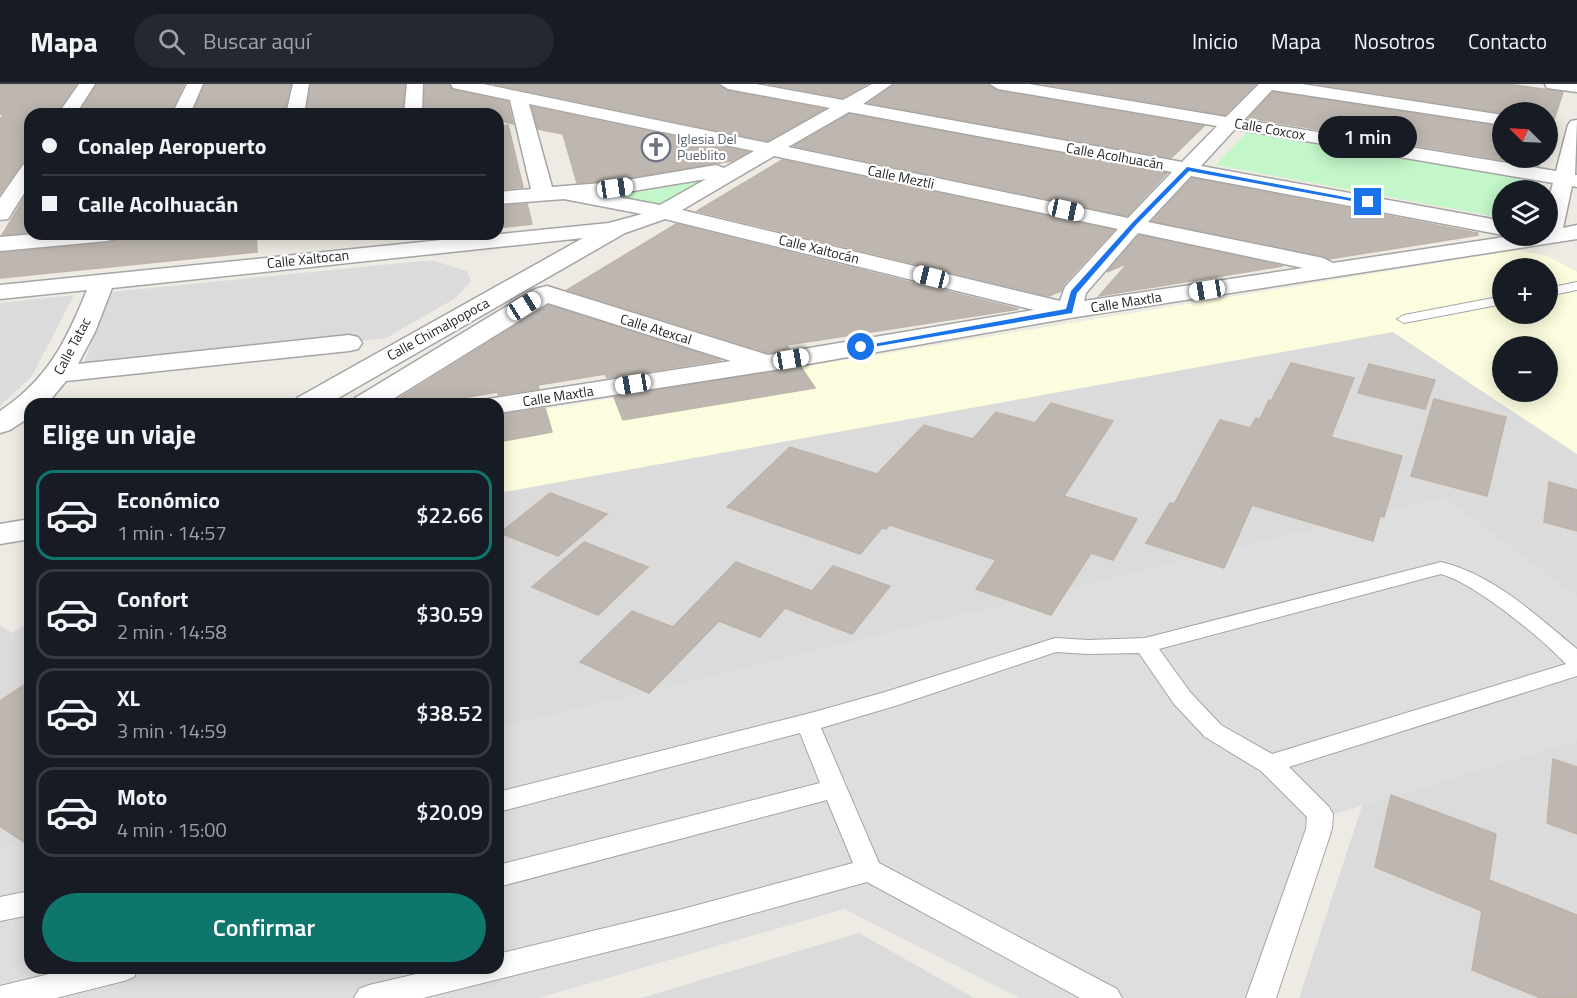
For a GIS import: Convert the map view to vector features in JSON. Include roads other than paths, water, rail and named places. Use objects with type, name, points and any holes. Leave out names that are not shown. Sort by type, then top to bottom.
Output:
[{"type":"street","points":[[71,108],[87,84]]},
{"type":"street","points":[[184,108],[195,84]]},
{"type":"street","points":[[296,108],[301,84]]},
{"type":"street","points":[[413,108],[415,84]]},
{"type":"street","name":"Calle Meztli","points":[[459,84],[1344,269]]},
{"type":"street","name":"Calle Acolhuacán","points":[[728,84],[1492,226]]},
{"type":"street","name":"Calle Chimalpopoca","points":[[318,398],[617,228],[670,213],[745,164],[884,84]]},
{"type":"street","name":"Calle Coxcox","points":[[998,84],[1570,180]]},
{"type":"street","points":[[1070,311],[1074,292],[1134,224],[1268,84],[1492,118]]},
{"type":"street","points":[[1553,84],[1577,87]]},
{"type":"street","points":[[518,96],[543,194]]},
{"type":"street","points":[[1558,211],[1570,180],[1572,129]]},
{"type":"street","points":[[504,197],[567,193],[657,182],[745,164]]},
{"type":"street","points":[[0,214],[24,178]]},
{"type":"street","name":"Calle Xaltocán","points":[[567,193],[670,213],[1070,311]]},
{"type":"street","points":[[375,398],[670,213]]},
{"type":"street","name":"Calle Xaltocan","points":[[504,240],[617,228]]},
{"type":"street","name":"Calle Maxtla","points":[[1558,235],[1577,232]]},
{"type":"street","points":[[1558,238],[1577,241]]},
{"type":"street","points":[[0,244],[43,240]]},
{"type":"street","name":"Calle Xaltocan","points":[[0,292],[503,240]]},
{"type":"street","name":"Calle Maxtla","points":[[504,404],[768,363],[1070,311],[1492,245]]},
{"type":"street","name":"Calle Tatac","points":[[36,398],[59,374],[86,322],[102,282]]},
{"type":"street","name":"Calle Atexcal","points":[[544,294],[768,363]]},
{"type":"street","points":[[59,374],[238,357],[349,343]]},
{"type":"street","name":"Calle Tatac","points":[[0,424],[24,408]]},
{"type":"street","points":[[0,534],[24,530]]},
{"type":"lane","points":[[1558,290],[1577,286]]},
{"type":"lane","points":[[1404,319],[1492,302]]},
{"type":"lane","points":[[504,800],[807,723],[890,699],[1055,645],[1088,647],[1145,645],[1441,568],[1459,572],[1513,608],[1575,659],[1577,664],[1575,669],[1270,764]]},
{"type":"lane","points":[[1145,645],[1182,698],[1213,731],[1270,764],[1320,814],[1320,822],[1261,998]]},
{"type":"lane","points":[[807,723],[869,870],[1107,998]]},
{"type":"lane","points":[[504,874],[834,789]]},
{"type":"lane","points":[[504,965],[680,922],[869,870]]},
{"type":"lane","points":[[0,909],[24,904]]},
{"type":"lane","points":[[4,998],[36,994],[104,974]]},
{"type":"lane","points":[[369,998],[467,974]]},
{"type":"place","name":"Iglesia Del Pueblito","points":[[656,147]]}]
